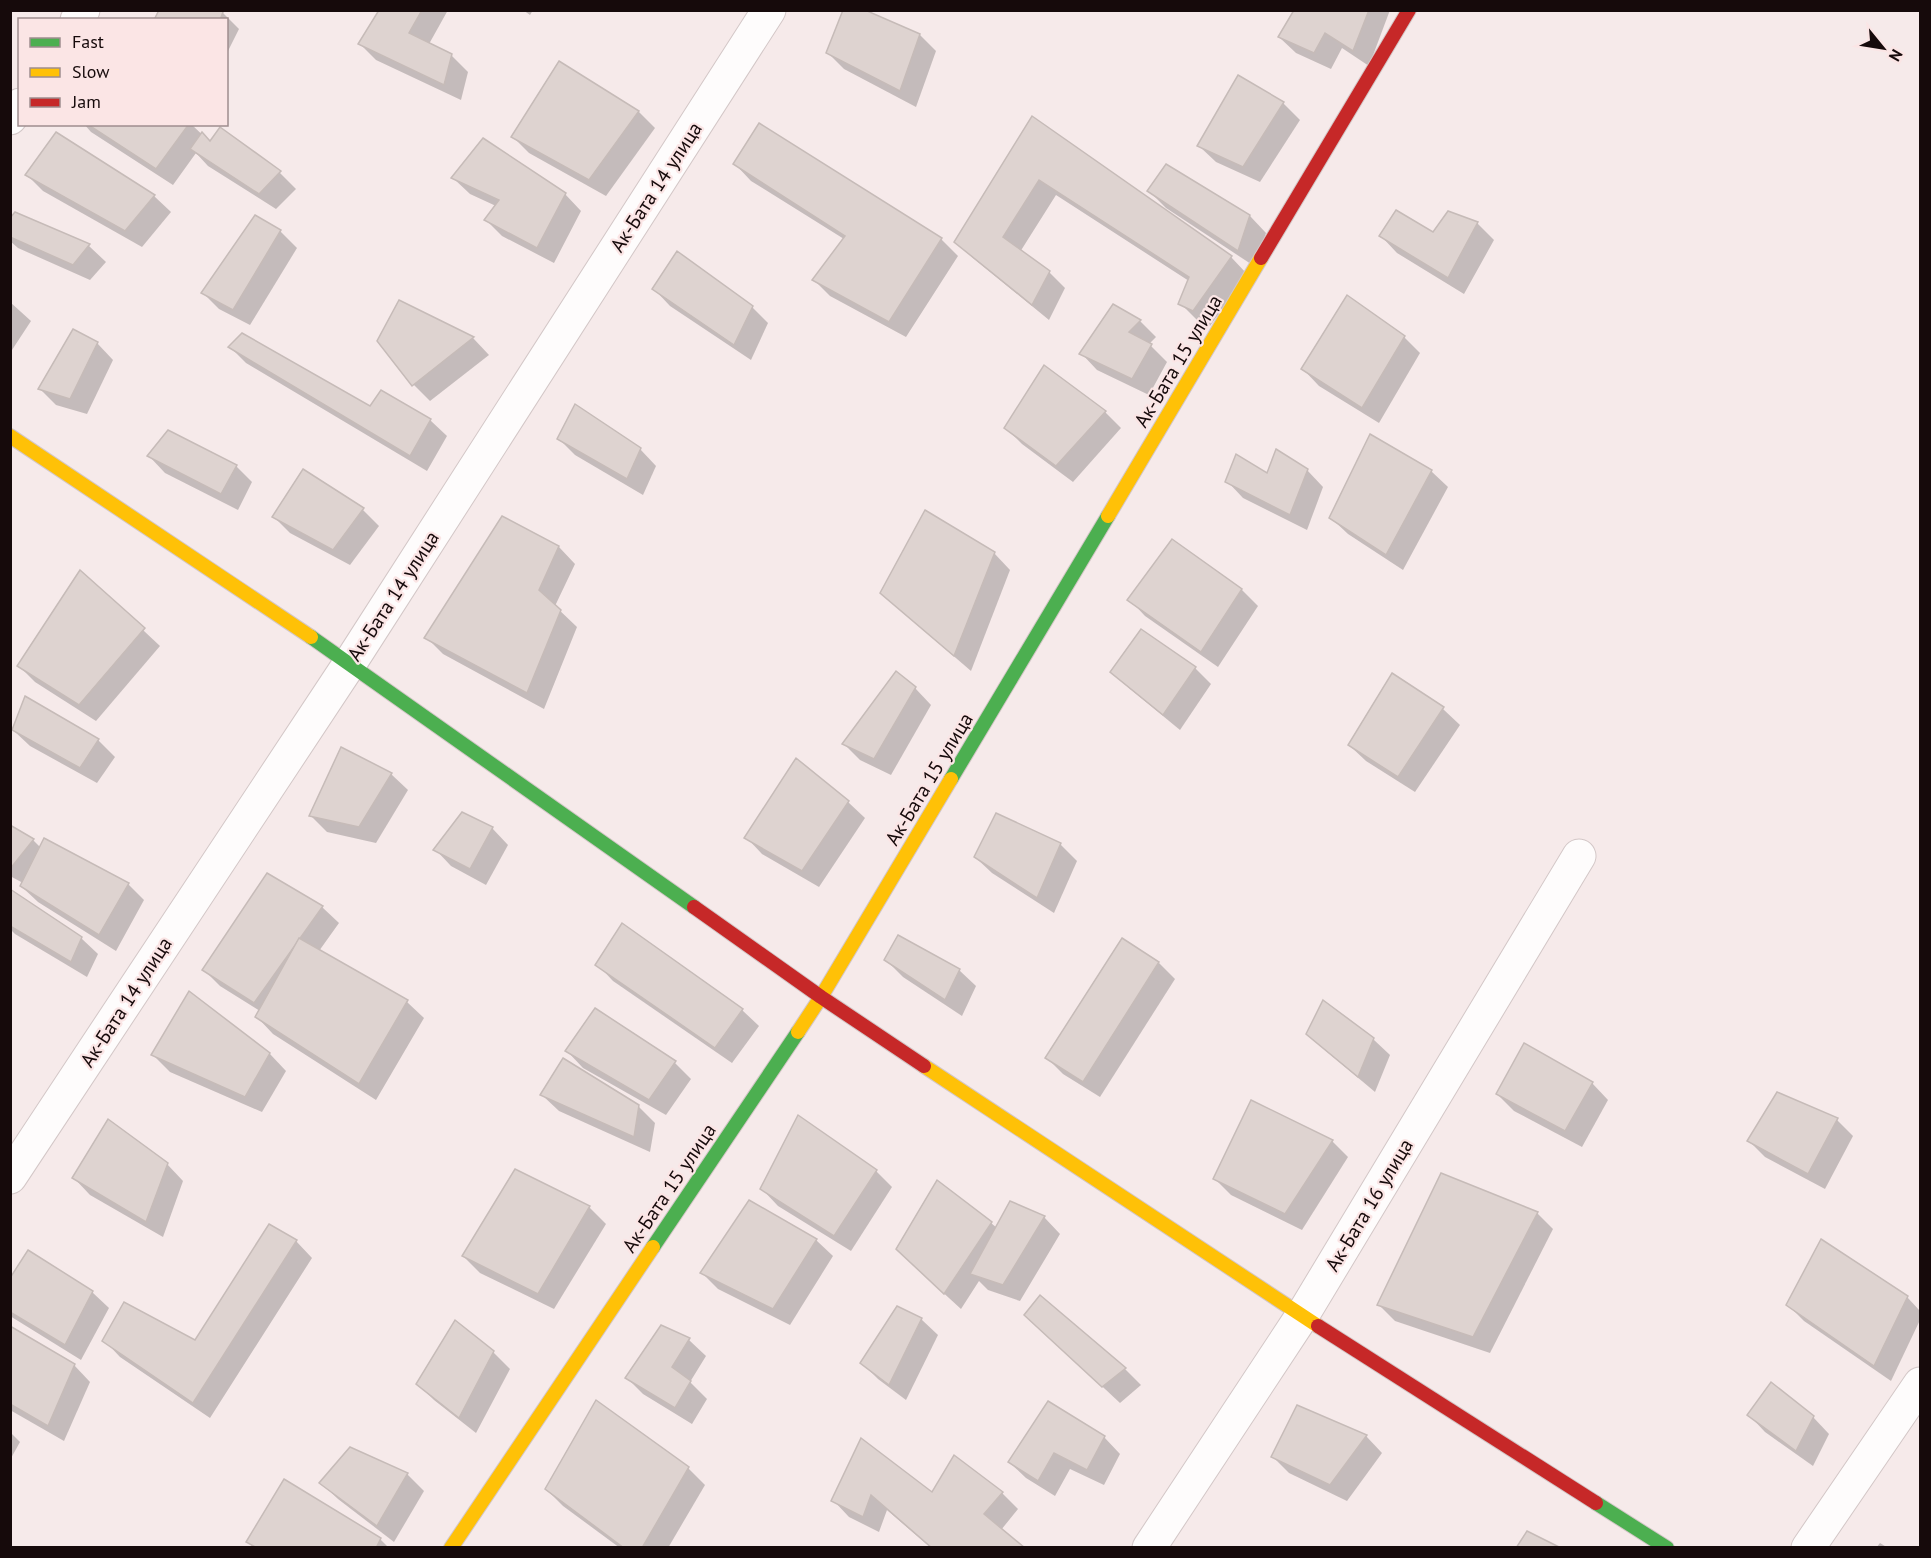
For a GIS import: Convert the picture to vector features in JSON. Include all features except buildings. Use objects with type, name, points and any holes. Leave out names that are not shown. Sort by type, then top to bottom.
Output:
[{"type":"street","name":"Ак-Бата 14 улица","points":[[10,1177],[350,663],[769,10]]},
{"type":"street","name":"Ак-Бата 15 улица","points":[[451,1548],[821,997],[1409,10]]},
{"type":"street","points":[[10,436],[350,663],[821,997],[1302,1316],[1667,1548]]},
{"type":"street","name":"Ак-Бата 16 улица","points":[[1149,1548],[1302,1316],[1579,856]]},
{"type":"street","points":[[1808,1548],[1920,1383]]},
{"type":"traffic: fast","points":[[951,779],[1108,516]]},
{"type":"traffic: fast","points":[[311,637],[694,907]]},
{"type":"traffic: fast","points":[[653,1247],[798,1032]]},
{"type":"traffic: fast","points":[[1596,1503],[1667,1548]]},
{"type":"traffic: slow","points":[[1108,516],[1261,258]]},
{"type":"traffic: slow","points":[[10,436],[311,637]]},
{"type":"traffic: slow","points":[[798,1032],[951,779]]},
{"type":"traffic: slow","points":[[924,1066],[1318,1326]]},
{"type":"traffic: slow","points":[[451,1548],[653,1247]]},
{"type":"traffic: jam","points":[[1261,258],[1409,10]]},
{"type":"traffic: jam","points":[[694,907],[821,997],[924,1066]]},
{"type":"traffic: jam","points":[[1318,1326],[1596,1503]]}]
